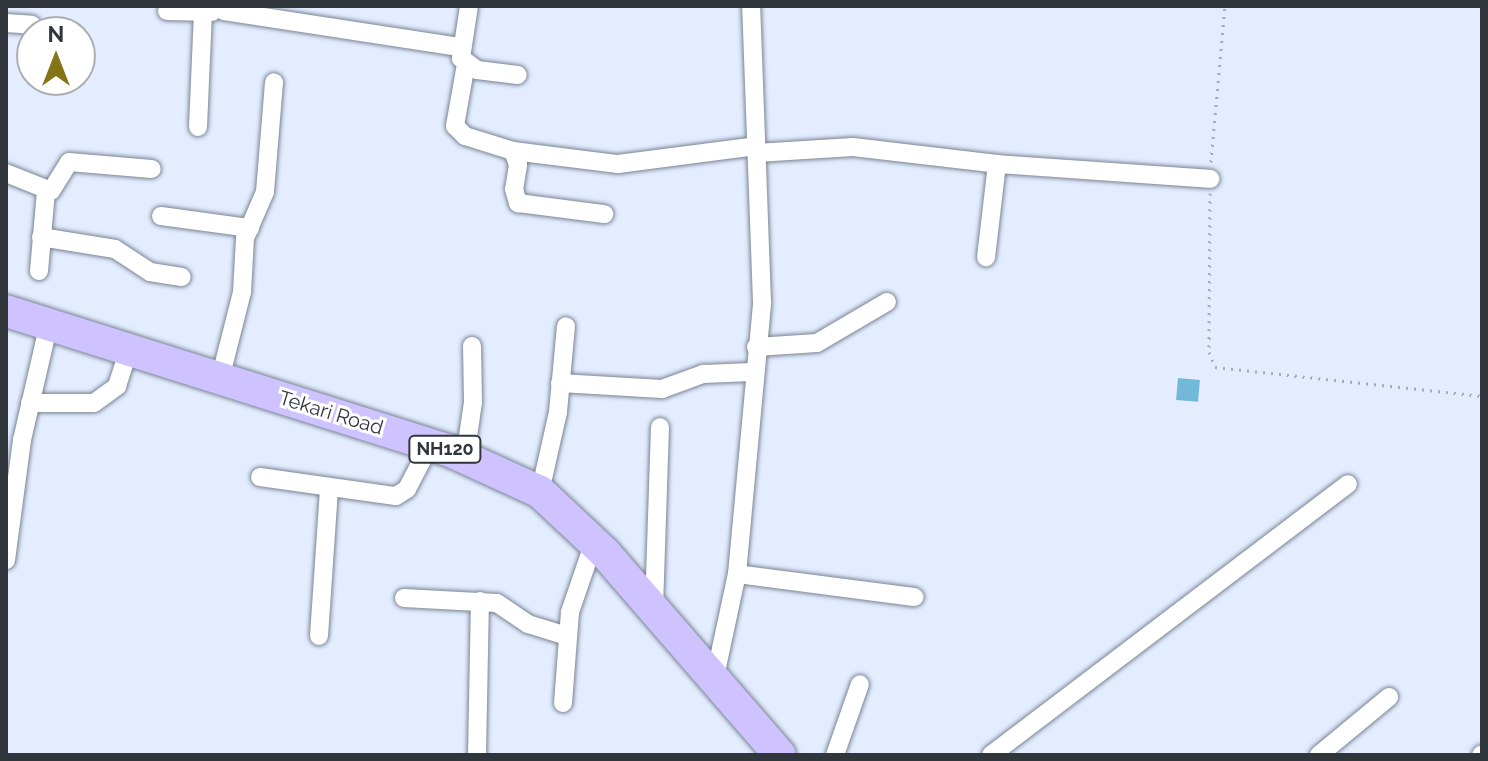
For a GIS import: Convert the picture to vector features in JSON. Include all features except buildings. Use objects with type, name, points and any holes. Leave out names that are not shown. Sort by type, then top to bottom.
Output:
[{"type":"highway","name":"Tekari Road","points":[[6,311],[128,353],[430,445],[465,457],[540,492],[594,542],[780,755]]},
{"type":"street","points":[[469,6],[455,126],[465,136],[513,151],[618,164],[756,149],[853,147],[997,164],[1210,179]]},
{"type":"street","points":[[714,681],[737,574],[752,372],[764,269],[751,6]]},
{"type":"street","points":[[167,11],[226,9],[462,56],[518,75]]},
{"type":"street","points":[[198,127],[203,12]]},
{"type":"street","points":[[220,379],[238,312],[244,244],[265,192],[274,82]]},
{"type":"street","points":[[513,151],[518,165],[514,189],[518,203],[604,214]]},
{"type":"street","points":[[6,173],[46,191],[56,189],[60,169],[69,162],[152,169]]},
{"type":"street","points":[[986,257],[997,164]]},
{"type":"street","points":[[39,271],[46,191]]},
{"type":"street","points":[[161,216],[250,228]]},
{"type":"street","points":[[41,237],[115,249],[150,272],[182,277]]},
{"type":"street","points":[[756,347],[817,343],[887,302]]},
{"type":"street","points":[[540,492],[560,383],[566,326]]},
{"type":"street","points":[[6,560],[13,452],[30,403],[48,327]]},
{"type":"street","points":[[465,457],[473,402],[472,346]]},
{"type":"street","points":[[30,403],[94,403],[117,386],[128,353]]},
{"type":"street","points":[[560,383],[662,389],[703,374],[752,372]]},
{"type":"street","points":[[654,611],[660,427]]},
{"type":"street","points":[[260,477],[388,497],[402,494],[430,445]]},
{"type":"street","points":[[991,755],[1348,484]]},
{"type":"street","points":[[319,636],[329,489]]},
{"type":"street","points":[[563,703],[567,636],[575,594],[594,542]]},
{"type":"street","points":[[737,574],[915,597]]},
{"type":"street","points":[[404,598],[480,601],[504,606],[542,631],[567,636]]},
{"type":"street","points":[[477,755],[480,601]]},
{"type":"street","points":[[835,755],[860,684]]},
{"type":"street","points":[[1319,755],[1389,697]]},
{"type":"path","points":[[1225,6],[1210,179],[1209,352],[1215,367],[1482,396]]}]
